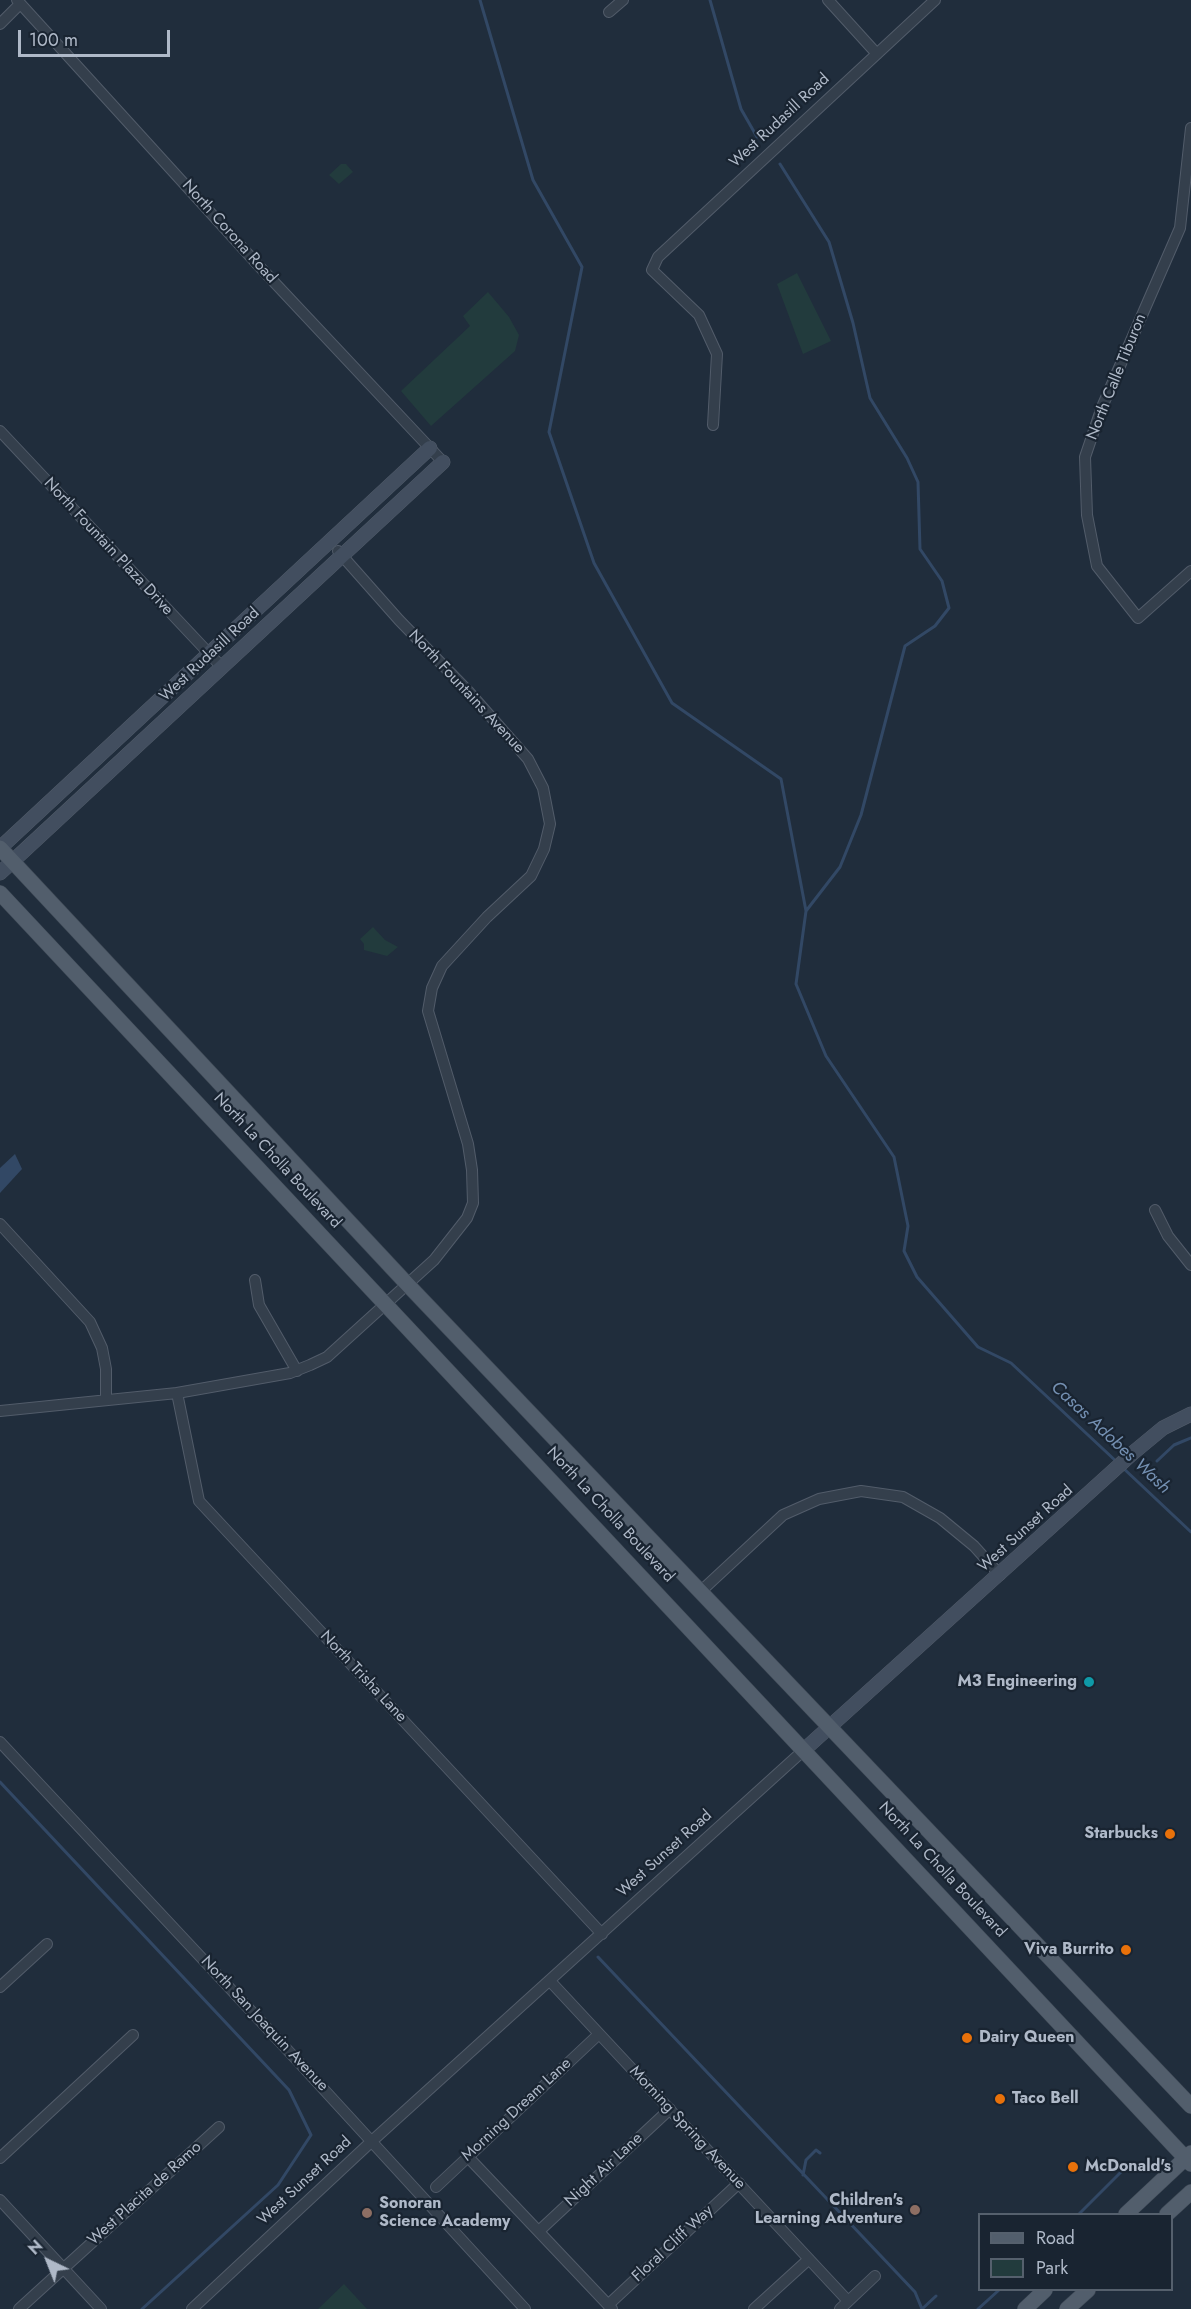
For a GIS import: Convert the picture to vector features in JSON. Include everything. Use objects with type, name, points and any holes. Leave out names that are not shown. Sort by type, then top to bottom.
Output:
[{"type":"main road","name":"North La Cholla Boulevard","points":[[0,848],[408,1285],[1191,2106]]},
{"type":"main road","name":"North La Cholla Boulevard","points":[[0,893],[1189,2158]]},
{"type":"main road","points":[[1127,2213],[1189,2158]]},
{"type":"main road","points":[[1168,2213],[1191,2192]]},
{"type":"main road","points":[[1025,2309],[1044,2291]]},
{"type":"main road","points":[[1067,2309],[1086,2291]]},
{"type":"street","points":[[609,12],[623,0]]},
{"type":"street","points":[[828,0],[877,54]]},
{"type":"street","name":"West Rudasill Road","points":[[713,425],[717,354],[699,315],[652,270],[658,257],[935,0]]},
{"type":"street","points":[[0,24],[19,2]]},
{"type":"street","name":"North Corona Road","points":[[19,2],[252,258],[443,462]]},
{"type":"street","name":"North Calle Tiburon","points":[[1191,128],[1180,228],[1102,406],[1084,457],[1087,515],[1097,566],[1138,618],[1191,572]]},
{"type":"street","name":"North Fountain Plaza Drive","points":[[0,431],[213,658]]},
{"type":"street","name":"West Rudasill Road","points":[[0,848],[213,658],[430,448]]},
{"type":"street","name":"West Rudasill Road","points":[[0,873],[340,553],[443,462]]},
{"type":"street","name":"North Fountains Avenue","points":[[0,1411],[177,1393],[297,1371],[327,1357],[408,1285],[450,1243],[467,1218],[473,1203],[468,1144],[428,1011],[432,988],[442,966],[487,917],[531,876],[544,849],[550,824],[543,788],[528,759],[340,553]]},
{"type":"street","points":[[1155,1210],[1168,1236],[1191,1265]]},
{"type":"street","points":[[0,1224],[90,1322],[102,1348],[106,1369],[106,1400]]},
{"type":"street","points":[[255,1280],[260,1305],[270,1331],[297,1371]]},
{"type":"street","name":"North Trisha Lane","points":[[177,1393],[199,1501],[602,1934]]},
{"type":"street","name":"West Sunset Road","points":[[192,2309],[372,2140],[1134,1452],[1163,1428],[1191,1414]]},
{"type":"street","points":[[700,1592],[783,1515],[819,1499],[861,1491],[903,1497],[940,1518],[974,1546],[1000,1575]]},
{"type":"street","name":"North San Joaquin Avenue","points":[[0,1742],[372,2140],[525,2309]]},
{"type":"street","points":[[0,1987],[47,1944]]},
{"type":"street","name":"Morning Spring Avenue","points":[[550,1981],[809,2259],[844,2305]]},
{"type":"street","name":"Morning Dream Lane","points":[[436,2187],[599,2034]]},
{"type":"street","points":[[0,2158],[133,2035]]},
{"type":"street","name":"Night Air Lane","points":[[539,2231],[670,2109]]},
{"type":"street","name":"West Placita de Ramo","points":[[19,2309],[219,2127]]},
{"type":"street","points":[[468,2157],[610,2307]]},
{"type":"street","name":"Floral Cliff Way","points":[[610,2307],[739,2184]]},
{"type":"street","points":[[0,2200],[101,2309]]},
{"type":"street","points":[[754,2309],[809,2259]]},
{"type":"street","points":[[844,2305],[875,2276]]},
{"type":"green space","points":[[341,164],[346,164],[353,172],[339,184],[329,175]]},
{"type":"green space","points":[[797,273],[831,341],[803,354],[777,284]]},
{"type":"green space","points":[[488,292],[509,317],[519,335],[515,351],[431,426],[401,391],[470,326],[463,316]]},
{"type":"green space","points":[[373,927],[385,940],[398,947],[387,956],[364,950],[364,944],[360,939]]},
{"type":"green space","points":[[344,2284],[367,2309],[318,2309]]},
{"type":"water","points":[[15,1154],[22,1169],[0,1193],[0,1168]]},
{"type":"waterway","points":[[480,0],[533,180],[582,267],[549,432],[594,563],[672,703],[781,779],[806,911]]},
{"type":"waterway","points":[[710,0],[741,109],[757,137]]},
{"type":"waterway","points":[[780,164],[829,242],[853,323],[870,398],[907,458],[918,482],[920,549],[942,581],[949,608],[935,626],[905,646],[861,815],[840,867],[806,911],[796,984],[826,1056],[894,1157],[908,1226],[904,1251],[917,1277],[978,1347],[1011,1363],[1118,1463]]},
{"type":"waterway","points":[[1157,1461],[1174,1445],[1191,1438]]},
{"type":"waterway","name":"Casas Adobes Wash","points":[[1122,1467],[1191,1532]]},
{"type":"waterway","points":[[0,1782],[289,2090],[311,2135],[278,2185],[142,2309]]},
{"type":"waterway","points":[[598,1957],[915,2292],[922,2309]]},
{"type":"waterway","points":[[803,2175],[806,2160],[816,2150],[820,2153]]},
{"type":"waterway","points":[[1080,2213],[1129,2164]]},
{"type":"waterway","points":[[978,2309],[998,2291]]},
{"type":"waterway","points":[[922,2309],[936,2296]]},
{"type":"place","name":"M3 Engineering","points":[[1089,1682]]},
{"type":"place","name":"Starbucks","points":[[1170,1834]]},
{"type":"place","name":"Viva Burrito","points":[[1126,1950]]},
{"type":"place","name":"Dairy Queen","points":[[967,2038]]},
{"type":"place","name":"Taco Bell","points":[[1000,2099]]},
{"type":"place","name":"McDonald's","points":[[1073,2167]]},
{"type":"place","name":"Children's Learning Adventure","points":[[915,2210]]},
{"type":"place","name":"Sonoran Science Academy","points":[[367,2213]]}]
